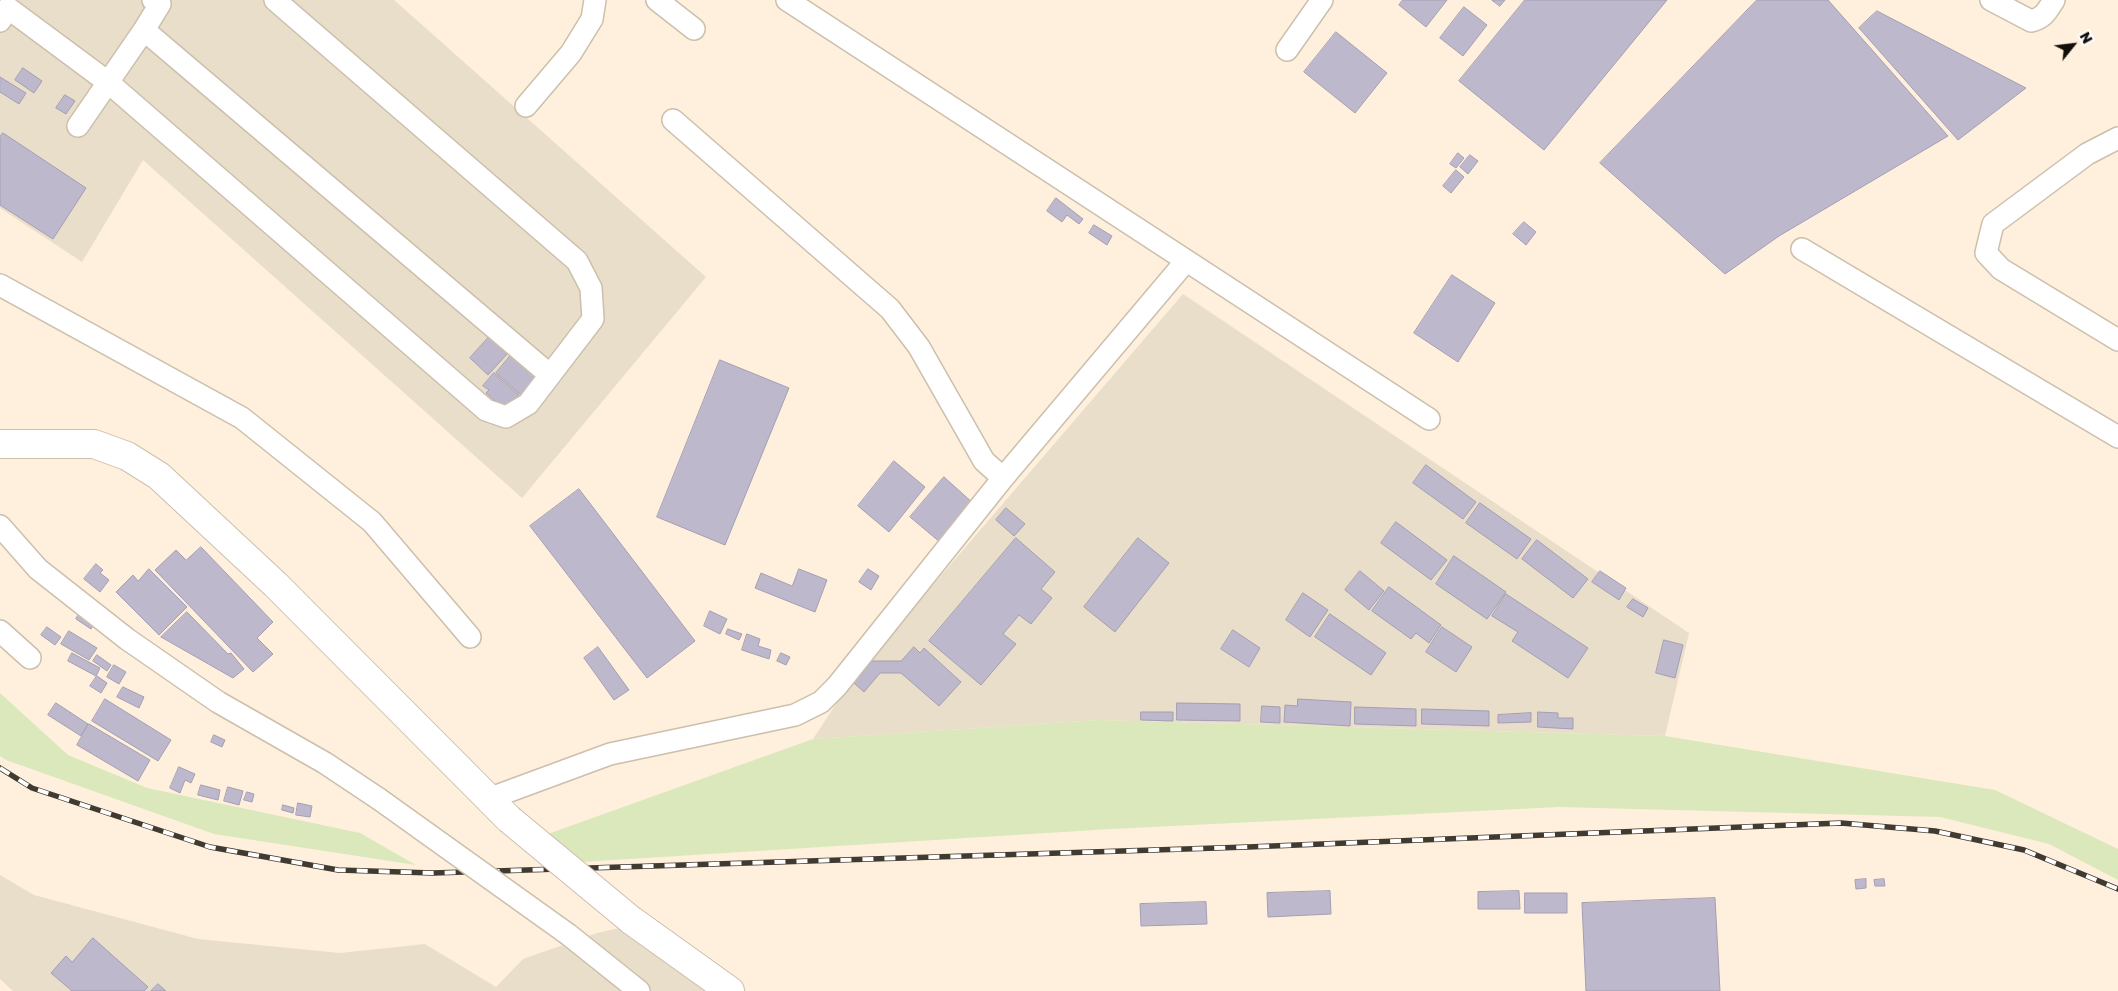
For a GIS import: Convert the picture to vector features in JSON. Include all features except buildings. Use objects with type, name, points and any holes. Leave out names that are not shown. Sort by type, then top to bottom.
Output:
[{"type":"main road","points":[[0,460],[48,443]]},
{"type":"main road","points":[[0,444],[94,444],[127,456],[159,476],[276,585],[509,819],[631,920],[730,991]]},
{"type":"lane","points":[[6,10],[109,83],[486,410],[506,416],[528,404],[593,319],[591,288],[576,261],[274,0]]},
{"type":"lane","points":[[526,106],[571,53],[592,19],[595,0]]},
{"type":"lane","points":[[657,0],[694,29]]},
{"type":"lane","points":[[787,0],[1428,418]]},
{"type":"lane","points":[[1287,50],[1322,0]]},
{"type":"lane","points":[[1991,0],[2031,22],[2040,19],[2054,0]]},
{"type":"lane","points":[[78,126],[144,30],[159,1]]},
{"type":"lane","points":[[144,30],[550,376]]},
{"type":"lane","points":[[673,120],[890,309],[919,347],[984,461],[1003,478]]},
{"type":"lane","points":[[2118,138],[2087,154],[1993,224],[1986,254],[2001,269],[2118,340]]},
{"type":"lane","points":[[1802,250],[2118,437]]},
{"type":"lane","points":[[488,799],[610,754],[795,715],[821,702],[838,686],[1003,478],[1186,261]]},
{"type":"lane","points":[[0,285],[242,418],[372,522],[470,637]]},
{"type":"lane","points":[[0,526],[38,569],[127,639],[218,702],[325,763],[379,799],[569,935],[639,991]]},
{"type":"lane","points":[[0,631],[30,658]]},
{"type":"shaded area","points":[[0,0],[394,0],[706,277],[522,498],[143,160],[82,262],[0,208]]},
{"type":"shaded area","points":[[1183,294],[1689,633],[1665,736],[1098,720],[813,739],[853,678]]},
{"type":"shaded area","points":[[0,875],[34,895],[198,939],[340,953],[425,944],[496,987],[523,959],[597,933],[646,922],[746,991],[13,991],[0,979]]},
{"type":"green space","points":[[0,693],[68,755],[147,788],[360,833],[416,865],[214,834],[6,760],[0,756]]},
{"type":"green space","points":[[1098,720],[1665,736],[1995,790],[2118,849],[2118,880],[2049,844],[1940,817],[1559,807],[1111,829],[581,862],[545,835],[813,739]]},
{"type":"railway","points":[[0,768],[32,788],[210,847],[338,870],[433,873],[1248,847],[1841,823],[1935,831],[2024,850],[2118,889]]}]
